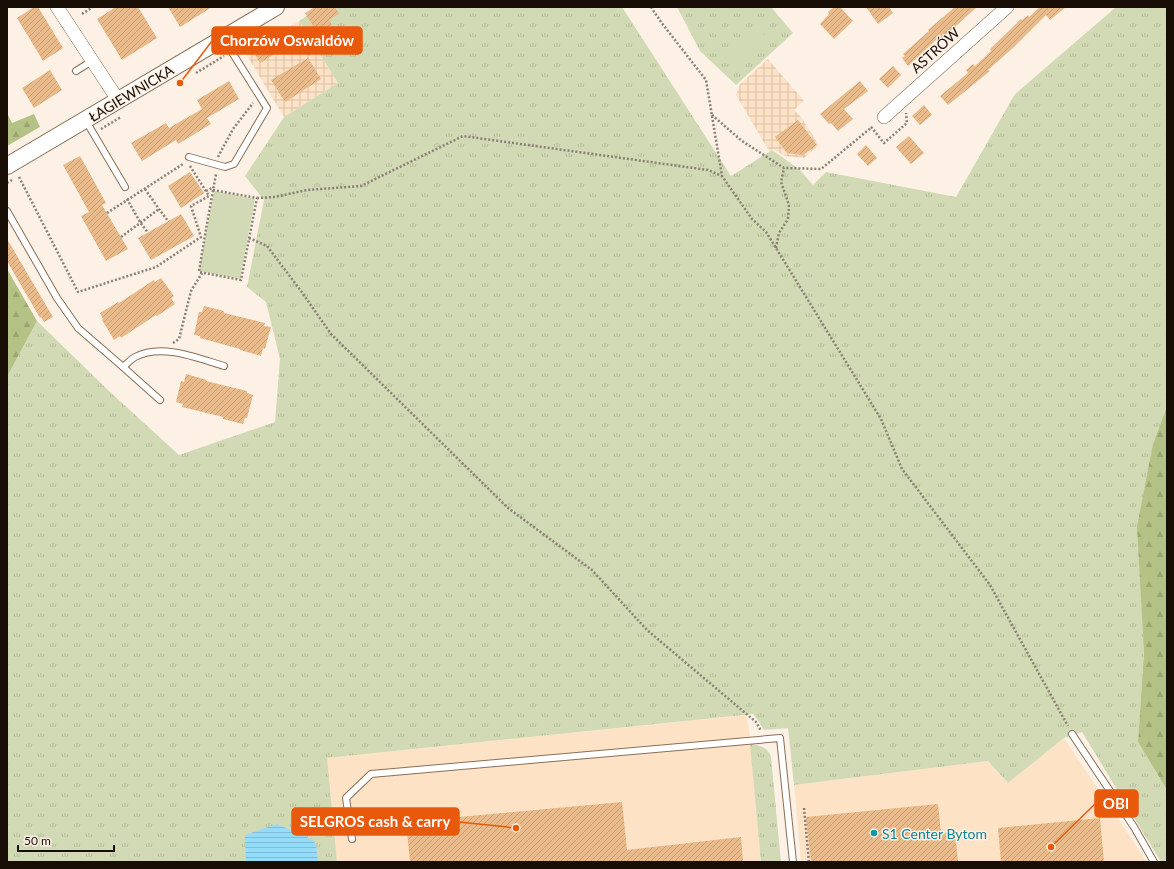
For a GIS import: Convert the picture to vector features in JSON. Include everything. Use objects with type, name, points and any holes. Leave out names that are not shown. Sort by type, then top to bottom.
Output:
[{"type":"street","points":[[57,7],[118,100]]},
{"type":"street","name":"ASTRÓW","points":[[884,117],[1007,7]]},
{"type":"street","name":"ŁAGIEWNICKA","points":[[7,166],[223,38],[265,10]]},
{"type":"lane","points":[[189,157],[218,165],[225,166],[234,164],[267,108],[223,38]]},
{"type":"lane","points":[[76,70],[92,61]]},
{"type":"lane","points":[[85,120],[125,187]]},
{"type":"lane","points":[[7,211],[57,298],[78,328],[160,400]]},
{"type":"lane","points":[[123,367],[135,357],[153,351],[173,352],[224,366]]},
{"type":"lane","points":[[1072,734],[1134,827],[1154,862]]},
{"type":"lane","points":[[352,839],[346,798],[371,774],[780,738],[793,862]]},
{"type":"path","points":[[82,14],[93,7]]},
{"type":"path","points":[[651,7],[660,22],[706,80],[722,176],[752,219],[766,232],[776,248],[881,420],[902,469],[990,585],[1072,734]]},
{"type":"path","points":[[254,102],[233,129],[218,157],[218,165],[199,272],[241,280],[257,198]]},
{"type":"path","points":[[712,115],[742,141],[784,168],[820,169],[884,117]]},
{"type":"path","points":[[206,191],[214,188],[257,198],[275,197],[307,190],[361,186],[463,136],[708,170],[722,176]]},
{"type":"path","points":[[107,212],[182,164],[189,165],[209,196],[191,206],[204,244]]},
{"type":"path","points":[[776,248],[778,233],[788,219],[789,205],[781,182],[784,168]]},
{"type":"path","points":[[19,177],[78,292],[156,267],[201,237]]},
{"type":"path","points":[[145,188],[168,221]]},
{"type":"path","points":[[127,199],[140,222],[148,232]]},
{"type":"path","points":[[121,237],[159,209]]},
{"type":"path","points":[[249,238],[267,246],[331,334],[508,508],[592,570],[647,630],[756,722],[766,739]]},
{"type":"path","points":[[161,351],[179,339],[191,291],[202,273]]},
{"type":"path","points":[[804,808],[809,862]]},
{"type":"shaded area","points":[[299,21],[338,83],[284,117],[246,54]]},
{"type":"shaded area","points":[[768,59],[804,101],[794,110],[801,117],[819,145],[804,158],[785,156],[773,149],[769,151],[736,95],[740,84]]},
{"type":"shaded area","points":[[746,715],[749,729],[761,862],[337,862],[326,758]]},
{"type":"shaded area","points":[[1064,738],[1147,862],[801,862],[794,785],[988,761],[1008,783]]},
{"type":"green space","points":[[320,7],[622,7],[731,176],[772,150],[799,169],[813,185],[826,172],[956,197],[1015,94],[1116,7],[1167,7],[1167,406],[1153,444],[1144,651],[1138,742],[1167,790],[1167,862],[1161,862],[1082,732],[1064,738],[1008,783],[988,761],[794,785],[788,728],[764,730],[753,714],[327,758],[337,862],[7,862],[8,375],[37,321],[109,391],[179,455],[275,422],[280,359],[266,302],[247,287],[264,200],[245,176],[284,117],[338,83],[299,21]]},
{"type":"green space","points":[[677,7],[771,7],[793,33],[736,85],[700,51]]},
{"type":"green space","points":[[756,26],[770,42],[739,70],[725,54]]},
{"type":"green space","points":[[7,113],[12,123],[34,114],[40,127],[7,146]]},
{"type":"green space","points":[[214,191],[255,199],[240,279],[199,271]]},
{"type":"green space","points":[[7,269],[37,321],[8,375],[7,460]]},
{"type":"green space","points":[[1167,406],[1167,790],[1138,742],[1144,651],[1137,527],[1153,444]]},
{"type":"green space","points":[[750,744],[760,746],[765,749],[771,757],[781,862],[761,862]]},
{"type":"water","points":[[277,824],[313,840],[316,845],[318,862],[246,862],[245,835]]},
{"type":"building","points":[[34,7],[38,7],[63,48],[43,61],[17,18]]},
{"type":"building","points":[[116,7],[138,7],[157,38],[122,60],[97,19]]},
{"type":"building","points":[[168,7],[212,7],[180,27]]},
{"type":"building","points":[[315,7],[335,7],[339,14],[329,20],[332,25],[318,34],[305,13]]},
{"type":"building","points":[[834,7],[840,7],[853,21],[834,39],[820,24],[829,14],[828,12]]},
{"type":"building","points":[[866,7],[889,7],[893,13],[878,24]]},
{"type":"building","points":[[955,7],[977,7],[938,42],[936,40],[908,66],[902,58],[905,56],[903,54]]},
{"type":"building","points":[[1040,7],[1066,7],[1050,20],[1046,15],[1014,47],[988,70],[990,71],[948,105],[940,96],[968,73],[966,70],[973,64],[975,66],[1021,19],[1022,20],[1028,15],[1029,17]]},
{"type":"building","points":[[271,29],[277,38],[290,30],[297,40],[260,63],[248,44]]},
{"type":"building","points":[[308,33],[318,50],[308,56],[298,40]]},
{"type":"building","points":[[308,58],[321,79],[285,102],[271,80]]},
{"type":"building","points":[[893,66],[901,75],[888,88],[879,79]]},
{"type":"building","points":[[50,70],[62,90],[34,108],[22,88]]},
{"type":"building","points":[[229,81],[239,99],[207,118],[211,124],[178,144],[176,140],[142,161],[131,143],[166,123],[169,128],[202,109],[197,100]]},
{"type":"building","points":[[860,81],[868,91],[844,109],[853,119],[838,131],[820,114]]},
{"type":"building","points":[[924,105],[932,115],[920,125],[912,116]]},
{"type":"building","points":[[798,120],[817,145],[803,155],[787,153],[775,137]]},
{"type":"building","points":[[909,136],[924,153],[911,164],[896,147]]},
{"type":"building","points":[[866,145],[877,158],[868,166],[857,154]]},
{"type":"building","points":[[80,156],[106,203],[102,205],[128,249],[106,261],[81,216],[89,212],[63,165]]},
{"type":"building","points":[[190,172],[204,193],[181,208],[168,186]]},
{"type":"building","points":[[181,214],[194,236],[151,260],[138,238]]},
{"type":"building","points":[[7,239],[53,317],[44,322],[41,317],[40,318],[7,261]]},
{"type":"building","points":[[161,278],[174,296],[171,298],[175,304],[121,338],[120,336],[114,340],[102,320],[103,319],[100,313],[118,302],[119,303],[154,280],[155,282]]},
{"type":"building","points":[[204,306],[224,311],[224,313],[265,323],[264,326],[271,327],[265,349],[263,348],[261,356],[194,335],[199,312],[202,312]]},
{"type":"building","points":[[186,374],[207,380],[206,381],[247,391],[247,393],[253,395],[247,418],[245,418],[243,424],[223,419],[223,417],[182,407],[183,404],[176,402],[181,381],[184,382]]},
{"type":"building","points":[[622,802],[627,850],[741,837],[743,862],[410,862],[406,822]]},
{"type":"building","name":"S1 Center Bytom","points":[[938,804],[941,833],[955,832],[958,862],[811,862],[806,817]]},
{"type":"building","points":[[1100,818],[1104,862],[1001,862],[998,828]]},
{"type":"place","name":"Chorzów Oswaldów","points":[[180,83]]},
{"type":"place","name":"SELGROS cash & carry","points":[[516,828]]},
{"type":"place","name":"S1 Center Bytom","points":[[874,833]]},
{"type":"place","name":"OBI","points":[[1051,847]]}]
